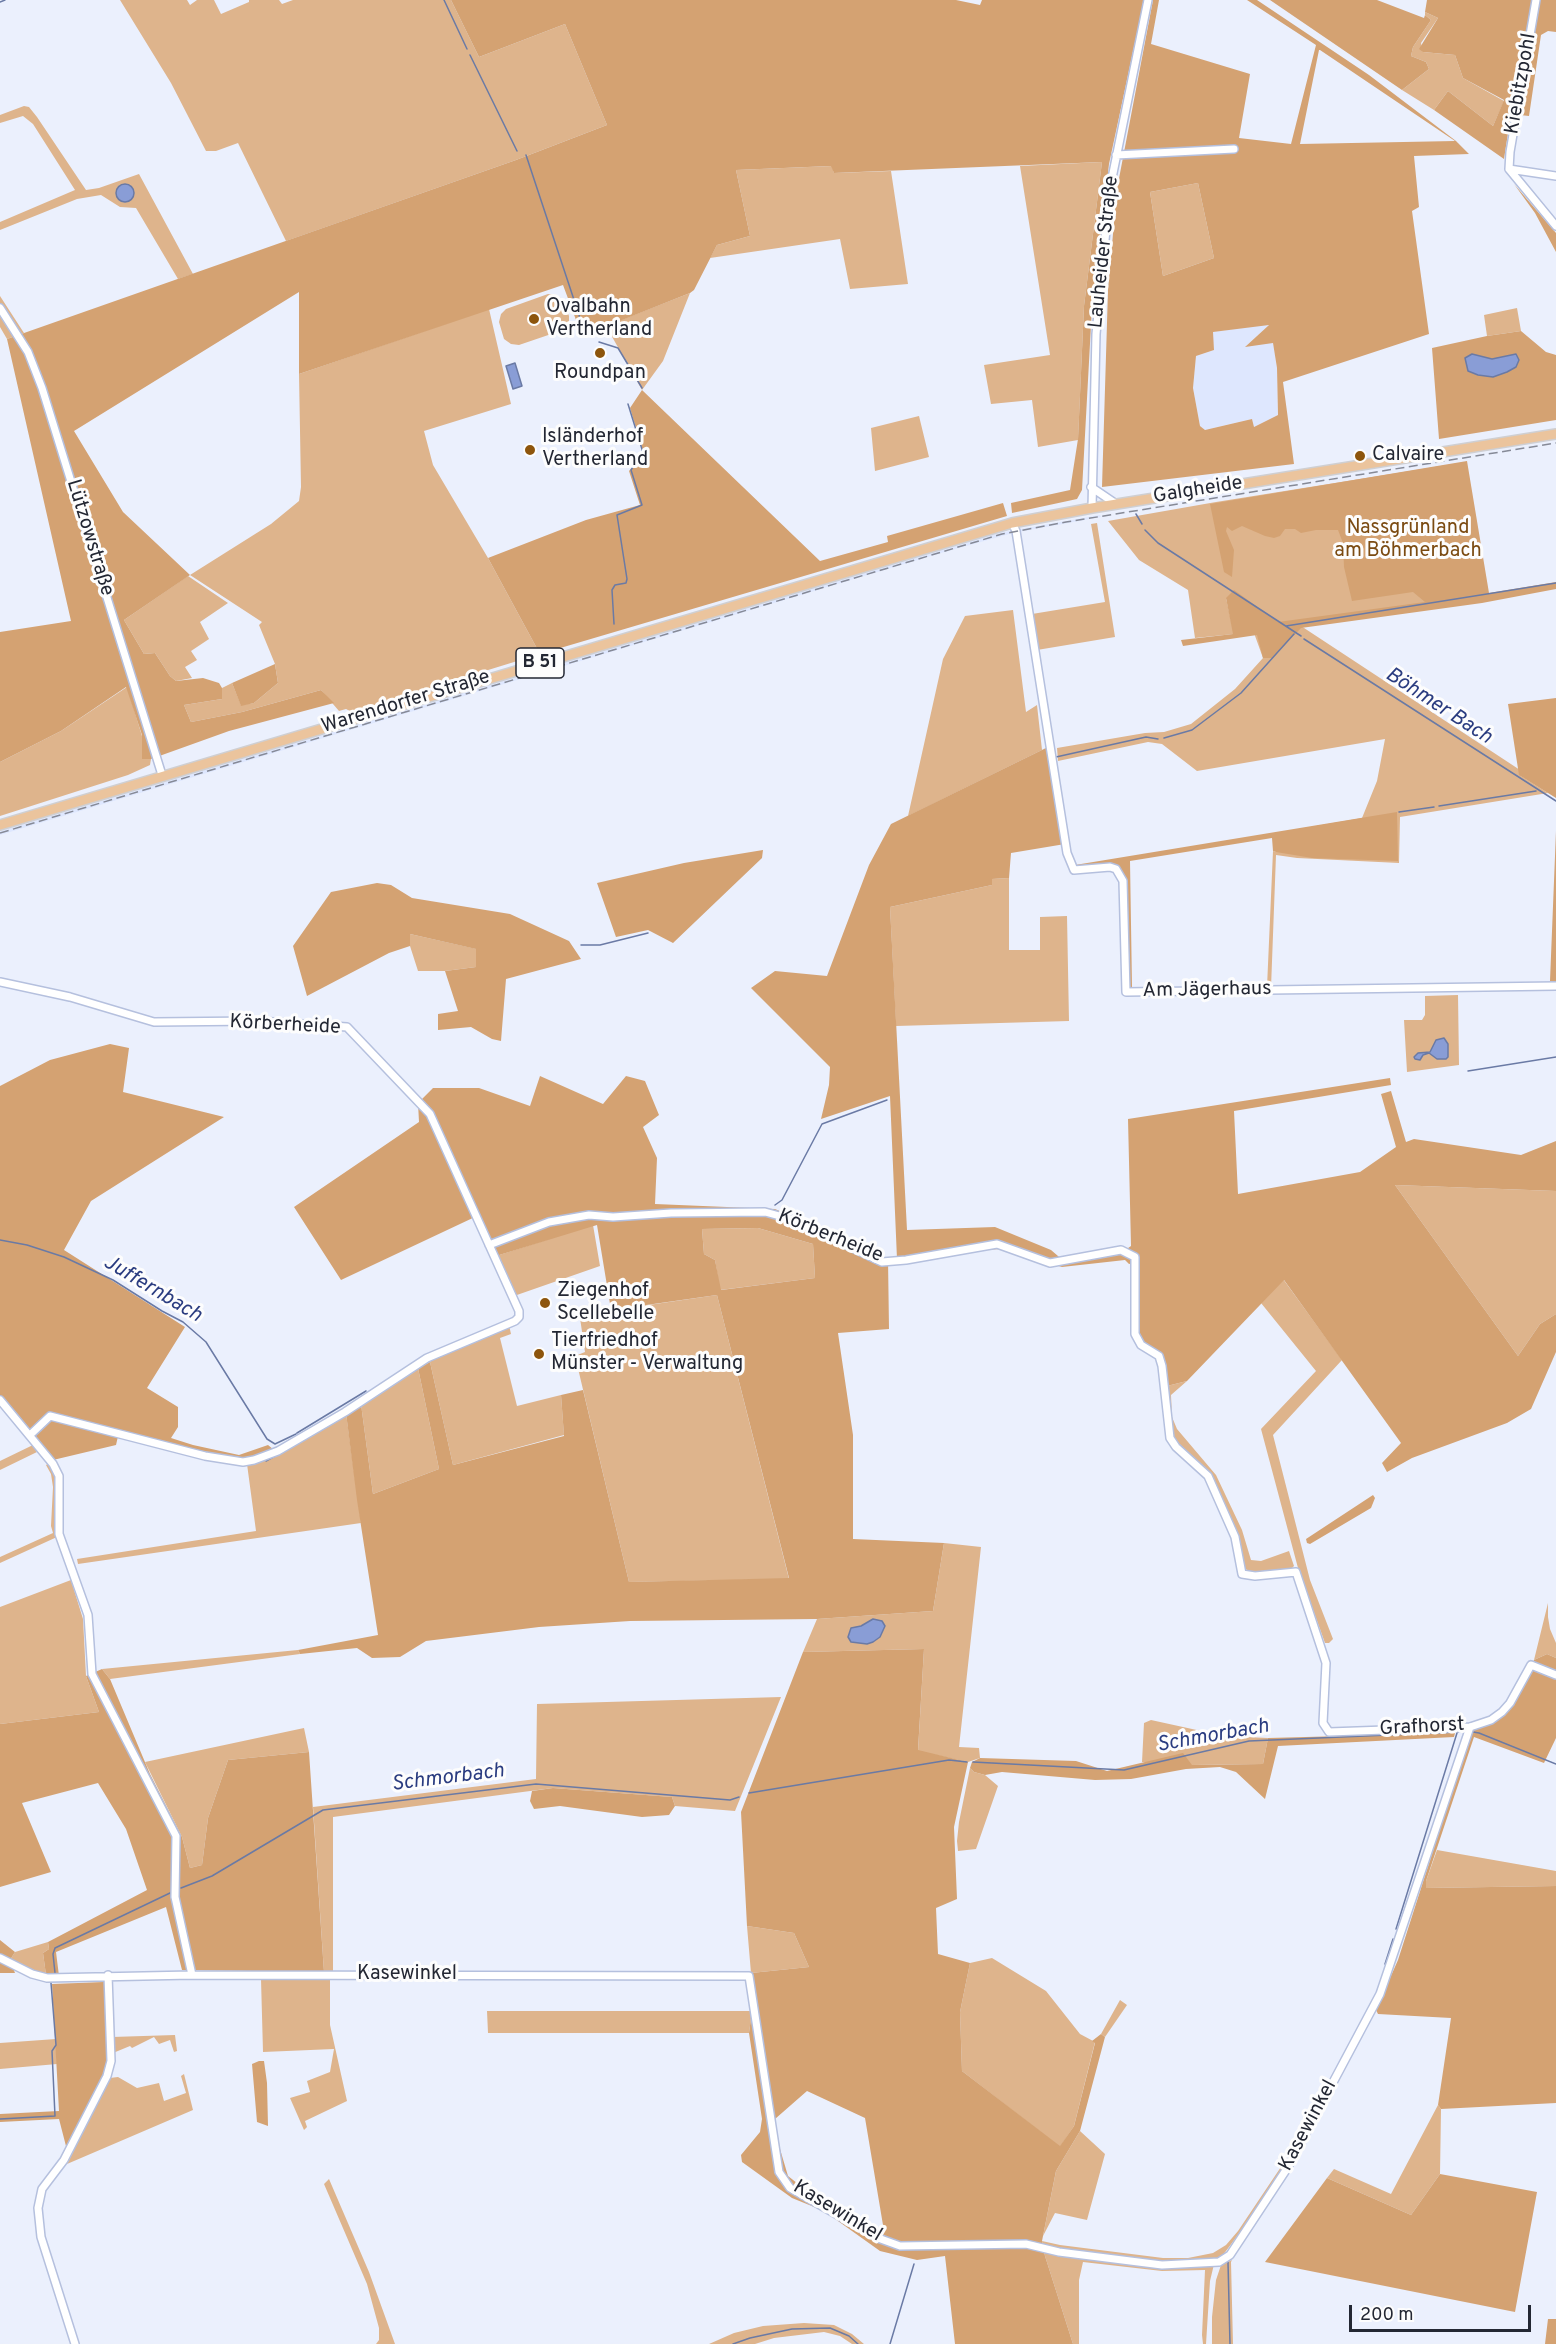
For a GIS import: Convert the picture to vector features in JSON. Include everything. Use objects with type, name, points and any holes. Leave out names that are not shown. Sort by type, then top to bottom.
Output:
[{"type":"main road","name":"Galgheide","points":[[846,572],[1012,523],[1116,504],[1556,434]]},
{"type":"main road","name":"Warendorfer Straße","points":[[0,825],[846,572]]},
{"type":"street","name":"Lauheider Straße","points":[[1092,508],[1099,293],[1116,155],[1148,0]]},
{"type":"street","name":"Kiebitzpohl","points":[[1509,169],[1536,0]]},
{"type":"street","points":[[1116,155],[1234,149]]},
{"type":"street","points":[[1509,169],[1556,176]]},
{"type":"street","points":[[1509,169],[1556,226]]},
{"type":"street","name":"Lützowstraße","points":[[0,308],[28,352],[42,388],[162,775]]},
{"type":"street","points":[[1091,487],[1116,504]]},
{"type":"street","name":"Am Jägerhaus","points":[[1012,523],[1016,531],[1067,853],[1074,870],[1110,867],[1116,869],[1123,881],[1126,992],[1556,986]]},
{"type":"street","name":"Körberheide","points":[[0,982],[70,997],[154,1022],[259,1021],[347,1027],[430,1114],[519,1311],[519,1317],[515,1321],[427,1358],[345,1412],[278,1451],[254,1460],[243,1462],[205,1456],[50,1416],[30,1435]]},
{"type":"street","name":"Körberheide","points":[[489,1245],[549,1222],[589,1215],[613,1217],[765,1212],[794,1220],[882,1262],[997,1244],[1050,1263],[1121,1250],[1135,1257],[1135,1334],[1141,1345],[1159,1356],[1170,1437],[1176,1447],[1208,1476],[1235,1537],[1242,1574],[1255,1576],[1296,1572],[1326,1663],[1323,1724],[1329,1732]]},
{"type":"street","points":[[0,1400],[53,1464],[59,1476],[59,1534],[88,1615],[92,1674],[176,1836],[176,1897],[192,1975]]},
{"type":"street","name":"Grafhorst","points":[[1329,1732],[1470,1727],[1491,1720],[1502,1712],[1510,1703],[1531,1665],[1556,1675]]},
{"type":"street","name":"Kasewinkel","points":[[0,1958],[32,1974],[47,1978],[192,1975],[749,1976],[779,2172],[790,2188],[878,2238],[900,2246],[1026,2244],[1059,2252],[1136,2263],[1191,2265],[1219,2262],[1230,2254],[1280,2180],[1371,2012],[1396,1950],[1470,1727]]},
{"type":"street","points":[[75,2344],[41,2237],[38,2208],[42,2189],[64,2160],[107,2076],[111,2061],[108,1976]]},
{"type":"shaded area","points":[[1270,324],[1246,346],[1273,342],[1277,368],[1278,415],[1254,427],[1252,419],[1205,430],[1200,426],[1193,388],[1196,356],[1214,350],[1212,332]]},
{"type":"shaded area","points":[[1100,515],[1101,517],[1013,533],[941,553],[0,835],[0,831],[998,533]]},
{"type":"green space","points":[[120,0],[187,0],[190,5],[197,0],[214,0],[221,14],[249,0],[279,0],[282,4],[293,0],[451,0],[479,57],[565,24],[607,125],[516,160],[286,241],[238,143],[216,151],[206,151],[171,83]]},
{"type":"green space","points":[[451,0],[956,0],[980,5],[982,0],[1144,0],[1109,164],[1092,307],[1082,490],[1077,499],[1012,513],[1011,503],[1070,490],[1078,439],[1084,306],[1102,162],[834,173],[831,166],[736,170],[750,236],[717,245],[694,290],[690,293],[582,336],[563,285],[299,374],[299,292],[74,431],[123,512],[190,575],[124,620],[144,654],[155,653],[170,676],[176,681],[203,678],[219,683],[222,688],[222,699],[184,705],[191,722],[242,712],[321,690],[334,703],[229,731],[151,759],[142,759],[142,735],[126,687],[61,731],[0,762],[0,632],[71,621],[7,339],[516,160],[607,125],[565,24],[479,57]]},
{"type":"green space","points":[[1153,0],[1159,0],[1151,44],[1250,74],[1239,138],[1291,144],[1316,45],[1247,0],[1257,0],[1369,75],[1456,141],[1469,154],[1414,156],[1419,207],[1412,211],[1429,334],[1283,382],[1294,464],[1102,487],[1108,290],[1117,189]],"holes":[[[1320,50],[1455,141],[1300,144]],[[1198,183],[1214,258],[1163,276],[1150,192]],[[1269,325],[1245,347],[1273,343],[1277,368],[1278,415],[1254,427],[1252,419],[1205,430],[1200,426],[1193,388],[1196,356],[1214,350],[1213,332]]]},
{"type":"green space","points":[[1270,0],[1377,0],[1424,18],[1425,15],[1431,20],[1413,47],[1411,56],[1426,62],[1429,69],[1402,90]]},
{"type":"green space","points":[[1427,0],[1556,0],[1556,32],[1548,31],[1541,35],[1529,116],[1511,114],[1504,159],[1434,110],[1448,91],[1493,126],[1504,100],[1463,78],[1455,55],[1423,52],[1419,49],[1438,18],[1425,12]]},
{"type":"green space","points":[[1425,12],[1438,18],[1421,43],[1423,52],[1455,55],[1463,78],[1504,101],[1493,126],[1448,91],[1434,110],[1402,90],[1429,69],[1426,62],[1411,56],[1413,47],[1431,20]]},
{"type":"green space","points":[[24,106],[29,107],[37,117],[86,190],[99,188],[139,174],[193,274],[178,279],[136,208],[120,207],[101,195],[77,199],[0,230],[0,222],[75,190],[33,124],[23,116],[0,123],[0,115]]},
{"type":"green space","points":[[1102,162],[1084,306],[1078,440],[1038,447],[1032,400],[991,404],[984,365],[1050,355],[1020,166]]},
{"type":"green space","points":[[832,166],[834,173],[891,171],[908,284],[850,289],[840,239],[710,258],[717,245],[750,236],[736,170]]},
{"type":"green space","points":[[1198,183],[1214,258],[1163,276],[1150,192]]},
{"type":"green space","points":[[1514,184],[1556,233],[1556,252],[1535,213]]},
{"type":"green space","points":[[690,293],[663,361],[642,390],[606,326]]},
{"type":"green space","name":"Ovalbahn Vertherland","points":[[548,294],[557,295],[563,300],[569,323],[563,330],[519,345],[511,344],[504,339],[499,322],[501,314],[506,309]]},
{"type":"green space","points":[[0,296],[24,333],[7,339],[0,327]]},
{"type":"green space","points":[[1517,308],[1521,331],[1487,336],[1484,315]]},
{"type":"green space","points":[[489,309],[511,404],[424,431],[433,465],[488,558],[540,654],[352,712],[346,709],[339,711],[321,690],[242,712],[191,722],[184,705],[222,699],[222,688],[232,683],[241,705],[254,703],[278,683],[275,664],[259,625],[262,622],[190,575],[271,524],[299,501],[301,487],[299,374]]},
{"type":"green space","points":[[1521,331],[1546,352],[1556,355],[1556,420],[1439,439],[1432,348]],"holes":[[[1472,354],[1516,366],[1493,377],[1465,358]]]},
{"type":"green space","points":[[642,390],[820,561],[888,542],[887,536],[1003,503],[1007,516],[540,654],[488,558],[586,520],[640,505],[629,471],[645,458],[630,408]]},
{"type":"green space","points":[[919,416],[929,457],[875,471],[871,428]]},
{"type":"green space","points":[[1467,461],[1489,593],[1556,582],[1556,589],[1482,603],[1301,628],[1272,658],[1263,658],[1257,635],[1183,646],[1181,640],[1233,634],[1226,598],[1234,590],[1278,622],[1425,602],[1413,592],[1352,601],[1344,567],[1343,543],[1338,530],[1301,533],[1295,529],[1285,529],[1280,536],[1274,538],[1242,526],[1232,531],[1227,527],[1226,531],[1234,550],[1232,577],[1224,572],[1210,504]]},
{"type":"green space","name":"Nassgrünland am Böhmerbach","points":[[1466,462],[1488,597],[1301,626],[1520,770],[1521,776],[1548,793],[1400,817],[1399,863],[1276,855],[1271,988],[1267,987],[1273,851],[1276,852],[1276,833],[1362,818],[1377,781],[1385,739],[1197,771],[1162,744],[1148,742],[1058,761],[1057,748],[1145,733],[1164,732],[1191,724],[1235,689],[1263,658],[1254,633],[1226,598],[1234,634],[1195,638],[1188,590],[1139,560],[1108,521]]},
{"type":"green space","points":[[1097,523],[1115,637],[1037,650],[1032,614],[1105,602],[1091,524]]},
{"type":"green space","points":[[188,576],[228,603],[200,622],[209,639],[191,651],[197,660],[185,667],[192,678],[176,681],[170,676],[155,653],[144,654],[124,620]]},
{"type":"green space","points":[[1013,610],[1026,712],[1037,705],[1042,750],[908,816],[943,659],[965,616]]},
{"type":"green space","points":[[275,664],[278,683],[254,703],[241,706],[232,683]]},
{"type":"green space","points":[[127,687],[142,736],[142,759],[151,759],[150,765],[128,775],[0,816],[0,762],[61,731]]},
{"type":"green space","points":[[1556,698],[1556,798],[1519,775],[1508,704]]},
{"type":"green space","points":[[1048,747],[1065,844],[1011,853],[1009,878],[992,879],[992,885],[890,907],[907,1230],[995,1227],[1051,1250],[1065,1262],[1121,1253],[1131,1246],[1128,1119],[1390,1078],[1391,1085],[1234,1111],[1238,1194],[1360,1172],[1396,1147],[1381,1094],[1391,1091],[1406,1142],[1414,1139],[1521,1155],[1556,1141],[1556,1191],[1395,1185],[1518,1356],[1540,1324],[1556,1314],[1556,1352],[1531,1409],[1507,1423],[1412,1458],[1387,1472],[1382,1463],[1401,1443],[1284,1280],[1187,1381],[1167,1386],[1166,1367],[1161,1355],[1143,1343],[1137,1333],[1139,1262],[1129,1264],[1125,1260],[1062,1267],[1001,1249],[913,1254],[908,1258],[897,1259],[890,1096],[821,1119],[829,1085],[830,1067],[751,988],[775,971],[827,976],[869,865],[891,824]]},
{"type":"green space","points":[[1397,812],[1398,861],[1312,858],[1276,852],[1273,851],[1272,838],[1130,861],[1132,987],[1129,988],[1126,980],[1125,883],[1122,872],[1118,866],[1110,863],[1079,868],[1075,865]]},
{"type":"green space","points":[[1556,831],[1556,981],[1550,981]]},
{"type":"green space","points":[[763,850],[762,858],[673,943],[648,930],[616,937],[597,883],[684,863]]},
{"type":"green space","points":[[1009,878],[1009,950],[1040,950],[1040,917],[1067,916],[1069,1021],[896,1026],[890,907],[992,885],[992,879]]},
{"type":"green space","points":[[377,883],[391,885],[412,898],[510,914],[569,941],[581,959],[506,979],[501,1041],[492,1039],[471,1027],[438,1030],[438,1014],[458,1011],[445,971],[476,967],[476,949],[410,934],[410,946],[389,953],[307,996],[293,946],[331,892]]},
{"type":"green space","points":[[410,934],[477,949],[476,967],[445,971],[418,971],[410,946]]},
{"type":"green space","points":[[1458,995],[1459,1065],[1407,1072],[1404,1020],[1422,1020],[1425,1015],[1425,996]]},
{"type":"green space","points":[[110,1044],[129,1048],[123,1092],[224,1117],[91,1201],[64,1250],[185,1327],[147,1388],[178,1407],[178,1427],[171,1438],[239,1455],[268,1445],[274,1450],[253,1459],[243,1460],[205,1453],[119,1432],[116,1445],[53,1460],[0,1396],[0,1086],[50,1060]]},
{"type":"green space","points":[[540,1076],[603,1104],[626,1076],[645,1081],[659,1115],[643,1127],[657,1158],[655,1204],[775,1209],[888,1259],[889,1329],[838,1333],[853,1435],[853,1539],[944,1543],[933,1611],[817,1619],[630,1621],[539,1627],[426,1641],[400,1657],[372,1658],[357,1648],[300,1654],[298,1650],[378,1635],[346,1413],[361,1404],[373,1494],[439,1469],[418,1368],[430,1362],[453,1465],[564,1436],[561,1395],[583,1390],[629,1582],[789,1578],[717,1295],[611,1310],[597,1225],[496,1256],[477,1216],[341,1280],[294,1207],[419,1122],[418,1103],[433,1088],[479,1088],[530,1106]],"holes":[[[758,1228],[813,1244],[815,1278],[721,1290],[715,1260],[704,1254],[702,1229]]]},
{"type":"green space","points":[[1395,1185],[1556,1191],[1556,1314],[1540,1324],[1518,1356]]},
{"type":"green space","points":[[593,1225],[600,1266],[514,1296],[496,1256]]},
{"type":"green space","points":[[758,1228],[813,1244],[815,1278],[720,1290],[715,1260],[704,1254],[702,1229]]},
{"type":"green space","points":[[1283,1279],[1342,1360],[1273,1435],[1310,1580],[1333,1639],[1329,1643],[1325,1643],[1298,1568],[1261,1429],[1316,1371],[1261,1303]]},
{"type":"green space","points":[[717,1295],[789,1579],[629,1582],[575,1356],[585,1352],[580,1318],[607,1311]]},
{"type":"green space","points":[[509,1325],[511,1334],[500,1338],[517,1406],[561,1395],[564,1435],[453,1465],[430,1362],[433,1358]]},
{"type":"green space","points":[[418,1368],[439,1469],[373,1494],[361,1404]]},
{"type":"green space","points":[[1187,1381],[1171,1395],[1172,1417],[1177,1429],[1216,1475],[1242,1530],[1251,1560],[1261,1561],[1289,1551],[1294,1566],[1291,1569],[1252,1572],[1245,1569],[1210,1475],[1178,1444],[1173,1436],[1167,1386]]},
{"type":"green space","points":[[346,1413],[361,1523],[78,1564],[77,1559],[256,1531],[247,1464]]},
{"type":"green space","points":[[33,1445],[37,1452],[0,1470],[0,1461]]},
{"type":"green space","points":[[49,1463],[57,1477],[57,1537],[0,1563],[0,1557],[53,1533],[51,1526],[53,1487],[51,1474],[46,1465]]},
{"type":"green space","points":[[1373,1495],[1375,1498],[1371,1508],[1310,1544],[1307,1543],[1306,1539]]},
{"type":"green space","points":[[944,1543],[981,1547],[959,1747],[979,1748],[980,1758],[968,1762],[918,1751],[924,1649],[803,1652],[817,1619],[933,1611]],"holes":[[[882,1621],[885,1626],[880,1637],[873,1642],[861,1642],[861,1626],[868,1622]]]},
{"type":"green space","points":[[71,1580],[83,1619],[86,1676],[99,1712],[0,1724],[0,1607]]},
{"type":"green space","points":[[1548,1603],[1550,1629],[1556,1643],[1556,1658],[1547,1654],[1534,1660]]},
{"type":"green space","points":[[924,1649],[918,1750],[968,1762],[954,1827],[957,1899],[936,1908],[938,1954],[970,1963],[960,2012],[962,2071],[1060,2146],[1074,2126],[1095,2043],[1092,2041],[1101,2034],[1105,2037],[1080,2131],[1056,2171],[1042,2241],[1073,2344],[955,2344],[945,2256],[917,2260],[880,2251],[824,2211],[792,2198],[742,2162],[741,2155],[760,2132],[762,2119],[749,2033],[752,2011],[751,1973],[809,1967],[794,1933],[747,1926],[741,1812],[803,1652]],"holes":[[[807,2091],[865,2118],[884,2231],[871,2228],[802,2187],[788,2176],[775,2119]]]},
{"type":"green space","points":[[298,1650],[300,1654],[110,1679],[102,1669]]},
{"type":"green space","points":[[1547,1654],[1556,1658],[1556,1738],[1544,1763],[1474,1737],[1426,1881],[1426,1888],[1556,1886],[1556,2103],[1441,2109],[1438,2105],[1451,2018],[1378,2014],[1376,2010],[1398,1960],[1472,1729],[1494,1719],[1529,1673],[1534,1660]]},
{"type":"green space","points":[[102,1669],[110,1679],[150,1774],[182,1837],[190,1868],[202,1865],[208,1818],[228,1760],[309,1752],[324,1972],[182,1970],[166,1907],[56,1952],[59,1976],[46,1975],[43,1953],[49,1949],[48,1942],[147,1890],[126,1829],[98,1783],[22,1803],[51,1872],[0,1887],[0,1724],[99,1712],[86,1676]]},
{"type":"green space","points":[[781,1697],[735,1811],[675,1806],[672,1797],[553,1788],[333,1817],[333,1973],[324,1972],[313,1807],[536,1779],[537,1704]]},
{"type":"green space","points":[[1151,1720],[1224,1736],[1268,1738],[1263,1764],[1192,1765],[1142,1762],[1144,1723]]},
{"type":"green space","points":[[304,1728],[309,1752],[228,1760],[208,1818],[202,1865],[190,1868],[182,1837],[145,1762]]},
{"type":"green space","points":[[1455,1733],[1454,1737],[1278,1746],[1265,1799],[1236,1772],[1220,1767],[1186,1769],[1131,1779],[1095,1780],[1002,1772],[985,1775],[974,1772],[970,1768],[972,1762],[980,1758],[1076,1761],[1107,1771],[1183,1753],[1192,1765],[1263,1764],[1268,1738]]},
{"type":"green space","points":[[970,1768],[974,1772],[985,1775],[998,1786],[976,1849],[958,1851],[959,1822]]},
{"type":"green space","points":[[553,1788],[672,1797],[675,1806],[669,1815],[642,1817],[560,1806],[534,1809],[530,1801],[532,1791]]},
{"type":"green space","points":[[1437,1850],[1556,1871],[1556,1886],[1426,1888],[1426,1881]]},
{"type":"green space","points":[[747,1926],[794,1933],[809,1967],[751,1973]]},
{"type":"green space","points":[[0,1940],[15,1952],[10,1960],[15,1973],[0,1973]]},
{"type":"green space","points":[[48,1942],[49,1949],[43,1953],[46,1975],[10,1960],[15,1952]]},
{"type":"green space","points":[[992,1958],[1046,1991],[1080,2034],[1095,2042],[1074,2126],[1060,2147],[962,2071],[960,2012],[970,1963]]},
{"type":"green space","points":[[261,1979],[330,1980],[330,2025],[347,2101],[305,2121],[307,2127],[304,2130],[290,2098],[310,2092],[307,2081],[330,2072],[334,2049],[263,2052]]},
{"type":"green space","points":[[104,1982],[108,2060],[105,2076],[67,2150],[59,2119],[0,2122],[0,2114],[59,2111],[52,1984]]},
{"type":"green space","points":[[1120,2000],[1127,2005],[1105,2037],[1101,2034]]},
{"type":"green space","points":[[487,2011],[752,2011],[749,2033],[488,2033]]},
{"type":"green space","points":[[175,2035],[177,2051],[174,2052],[170,2040],[159,2044],[154,2037],[132,2048],[130,2046],[113,2053],[112,2037]]},
{"type":"green space","points":[[56,2039],[57,2064],[0,2069],[0,2043]]},
{"type":"green space","points":[[264,2061],[268,2126],[257,2122],[252,2064]]},
{"type":"green space","points":[[184,2074],[193,2110],[67,2164],[110,2078],[118,2077],[137,2088],[159,2083],[164,2101],[186,2093],[181,2076]]},
{"type":"green space","points":[[1438,2105],[1441,2109],[1440,2174],[1411,2215],[1327,2178],[1334,2169],[1391,2194]]},
{"type":"green space","points":[[1080,2131],[1105,2154],[1087,2220],[1055,2213],[1043,2236],[1056,2171]]},
{"type":"green space","points":[[1287,2158],[1290,2158],[1258,2208],[1223,2255],[1215,2260],[1210,2281],[1206,2344],[1203,2344],[1202,2335],[1205,2270],[1162,2271],[1083,2262],[1079,2280],[1079,2344],[1073,2344],[1042,2241],[1163,2258],[1188,2258],[1213,2253],[1226,2245],[1238,2231]]},
{"type":"green space","points":[[1440,2174],[1537,2192],[1515,2312],[1265,2262],[1327,2178],[1411,2215]]},
{"type":"green space","points":[[329,2179],[369,2272],[395,2344],[376,2344],[379,2340],[379,2328],[367,2284],[324,2184]]},
{"type":"green space","points":[[1232,2260],[1233,2344],[1212,2344],[1216,2280],[1221,2265]]},
{"type":"green space","points":[[1548,2319],[1556,2319],[1556,2344],[1545,2344]]},
{"type":"green space","points":[[804,2323],[834,2325],[852,2334],[864,2344],[852,2344],[840,2336],[824,2332],[774,2338],[755,2344],[709,2344],[734,2333],[763,2326]]},
{"type":"water","points":[[125,184],[131,187],[134,193],[131,199],[125,202],[119,199],[116,193],[119,187]]},
{"type":"water","points":[[1472,354],[1492,359],[1516,354],[1519,360],[1516,367],[1493,377],[1468,371],[1465,358]]},
{"type":"water","points":[[515,363],[522,386],[513,389],[506,366]]},
{"type":"water","points":[[1444,1038],[1448,1044],[1446,1059],[1437,1059],[1429,1053],[1423,1055],[1420,1060],[1415,1059],[1418,1053],[1430,1052],[1436,1040]]},
{"type":"water","points":[[873,1619],[882,1621],[885,1626],[880,1637],[867,1644],[851,1642],[848,1637],[851,1628],[861,1626]]},
{"type":"waterway","points":[[0,2],[5,0]]},
{"type":"waterway","points":[[444,0],[467,49]]},
{"type":"waterway","points":[[470,55],[517,151]]},
{"type":"waterway","points":[[526,155],[585,333]]},
{"type":"waterway","points":[[599,342],[618,348],[642,388]]},
{"type":"waterway","points":[[614,624],[612,590],[615,585],[626,583],[627,579],[617,515],[642,505],[631,470],[635,464],[645,459],[628,404]]},
{"type":"waterway","name":"Böhmer Bach","points":[[1136,514],[1142,524]]},
{"type":"waterway","name":"Böhmer Bach","points":[[1145,530],[1158,543],[1301,636]]},
{"type":"waterway","points":[[1286,626],[1556,583]]},
{"type":"waterway","points":[[1164,738],[1192,730],[1241,693],[1294,634]]},
{"type":"waterway","name":"Böhmer Bach","points":[[1304,639],[1556,801]]},
{"type":"waterway","points":[[1056,757],[1146,737],[1158,739]]},
{"type":"waterway","points":[[1439,806],[1536,791]]},
{"type":"waterway","points":[[1399,812],[1434,807]]},
{"type":"waterway","points":[[581,945],[600,945],[648,933]]},
{"type":"waterway","points":[[1468,1071],[1556,1057]]},
{"type":"waterway","points":[[775,1205],[782,1200],[822,1124],[887,1100]]},
{"type":"waterway","name":"Juffernbach","points":[[0,1240],[27,1245],[64,1257],[113,1280],[183,1322],[206,1342],[267,1439],[275,1444],[296,1434]]},
{"type":"waterway","points":[[297,1433],[366,1391]]},
{"type":"waterway","points":[[321,1430],[343,1417]]},
{"type":"waterway","points":[[266,1461],[275,1456]]},
{"type":"waterway","name":"Schmorbach","points":[[973,1762],[1124,1770],[1249,1741],[1458,1732]]},
{"type":"waterway","name":"Schmorbach","points":[[1473,1732],[1556,1764]]},
{"type":"waterway","points":[[1396,1929],[1457,1733]]},
{"type":"waterway","name":"Schmorbach","points":[[749,1793],[949,1760],[967,1762]]},
{"type":"waterway","name":"Schmorbach","points":[[181,1888],[212,1876],[323,1810],[536,1784],[730,1800],[739,1797]]},
{"type":"waterway","name":"Schmorbach","points":[[55,1973],[53,1954],[55,1948],[170,1893]]},
{"type":"waterway","points":[[1385,1964],[1393,1939]]},
{"type":"waterway","name":"Schmorbach","points":[[0,2119],[55,2116],[52,2051],[56,2045],[51,1983]]},
{"type":"waterway","points":[[1228,2262],[1230,2344]]},
{"type":"waterway","points":[[890,2344],[914,2264]]},
{"type":"waterway","points":[[733,2344],[792,2329],[830,2328],[849,2336],[858,2344]]},
{"type":"railway","points":[[0,833],[1002,534],[1556,443]]},
{"type":"place","name":"Ovalbahn Vertherland","points":[[534,319]]},
{"type":"place","name":"Roundpan","points":[[600,353]]},
{"type":"place","name":"Isländerhof Vertherland","points":[[530,450]]},
{"type":"place","name":"Calvaire","points":[[1360,456]]},
{"type":"place","name":"Ziegenhof Scellebelle","points":[[545,1303]]},
{"type":"place","name":"Tierfriedhof Münster - Verwaltung","points":[[539,1354]]}]
